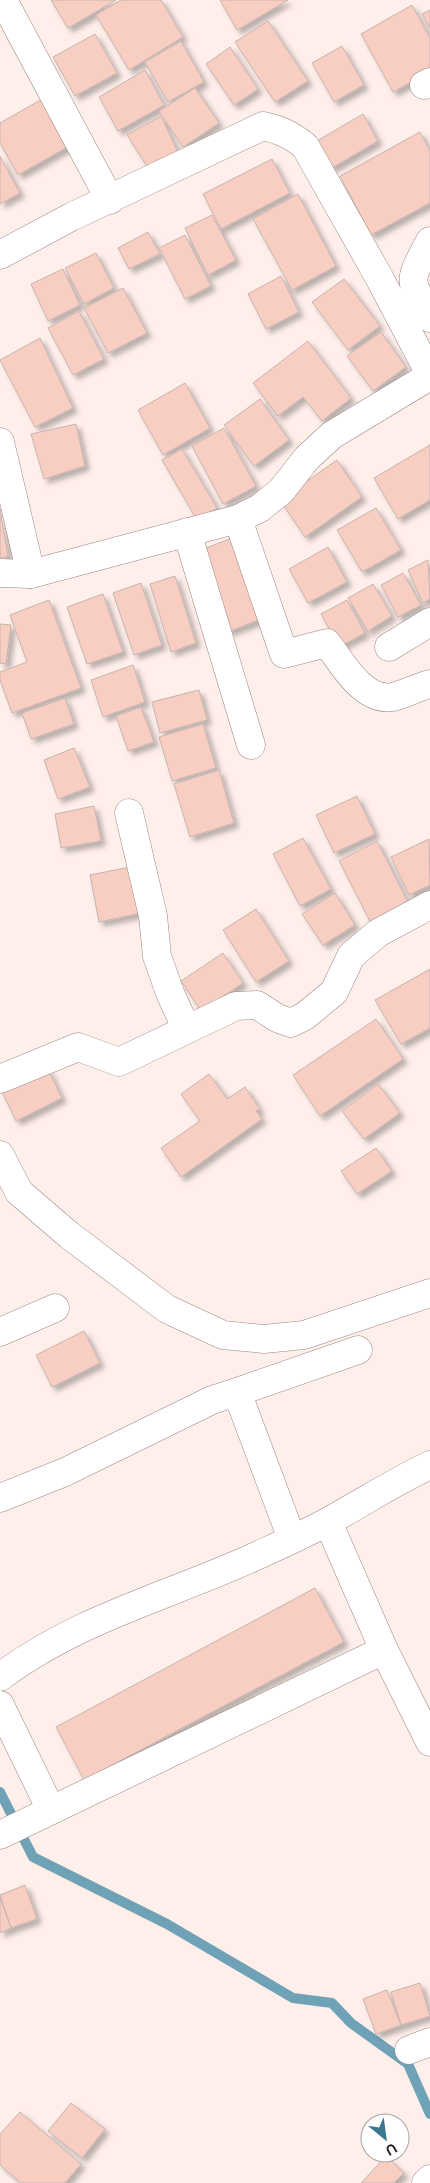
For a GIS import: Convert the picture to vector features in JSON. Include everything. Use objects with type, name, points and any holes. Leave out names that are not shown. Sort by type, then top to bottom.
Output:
[{"type":"street","points":[[3,0],[110,200]]},
{"type":"street","points":[[0,255],[71,217],[263,126],[291,134],[305,146],[430,375],[332,435],[307,458],[281,491],[260,508],[238,519],[32,574],[0,573]]},
{"type":"street","points":[[430,241],[412,275],[414,288],[430,318]]},
{"type":"street","points":[[0,442],[32,574]]},
{"type":"street","points":[[238,519],[284,654],[327,643],[346,669],[370,694],[392,697],[430,684]]},
{"type":"street","points":[[187,532],[251,745]]},
{"type":"street","points":[[389,647],[430,622]]},
{"type":"street","points":[[129,813],[153,916],[157,956],[170,993],[186,1028]]},
{"type":"street","points":[[0,1079],[78,1047],[118,1062],[186,1028],[236,1006],[257,1005],[277,1018],[291,1023],[305,1016],[334,992],[351,956],[378,933],[430,904]]},
{"type":"street","points":[[0,1155],[19,1192],[69,1235],[167,1309],[223,1335],[264,1339],[304,1335],[430,1293]]},
{"type":"street","points":[[0,1332],[55,1308]]},
{"type":"street","points":[[0,1498],[65,1472],[212,1400],[358,1350]]},
{"type":"street","points":[[237,1392],[292,1539]]},
{"type":"street","points":[[0,1677],[25,1659],[117,1612],[250,1559],[328,1522],[430,1465]]},
{"type":"street","points":[[328,1522],[384,1650],[430,1742]]},
{"type":"street","points":[[4,1832],[384,1650]]},
{"type":"street","points":[[0,1705],[46,1813]]},
{"type":"street","points":[[426,2183],[430,2178]]},
{"type":"building","points":[[51,0],[116,0],[68,28]]},
{"type":"building","points":[[121,0],[161,0],[183,37],[129,70],[96,15]]},
{"type":"building","points":[[220,0],[288,0],[237,30]]},
{"type":"building","points":[[412,5],[430,38],[430,72],[393,92],[361,34]]},
{"type":"building","points":[[430,10],[430,28],[422,14]]},
{"type":"building","points":[[268,21],[308,81],[275,102],[235,42]]},
{"type":"building","points":[[95,34],[117,73],[75,96],[53,57]]},
{"type":"building","points":[[181,41],[204,82],[168,102],[145,62]]},
{"type":"building","points":[[342,46],[364,85],[334,102],[312,63]]},
{"type":"building","points":[[230,47],[258,89],[234,105],[206,64]]},
{"type":"building","points":[[145,70],[164,105],[118,131],[99,97]]},
{"type":"building","points":[[195,88],[219,123],[183,147],[159,111]]},
{"type":"building","points":[[44,98],[71,145],[18,175],[0,143],[0,123]]},
{"type":"building","points":[[363,114],[378,141],[330,169],[315,142]]},
{"type":"building","points":[[161,116],[181,159],[152,174],[127,135]]},
{"type":"building","points":[[420,132],[430,151],[430,203],[371,235],[340,176]]},
{"type":"building","points":[[0,156],[20,193],[0,204]]},
{"type":"building","points":[[272,159],[290,193],[221,229],[203,194]]},
{"type":"building","points":[[298,194],[336,266],[292,290],[253,219]]},
{"type":"building","points":[[212,215],[236,260],[208,275],[185,228]]},
{"type":"building","points":[[148,232],[160,254],[129,269],[118,248]]},
{"type":"building","points":[[185,235],[211,286],[185,299],[159,248]]},
{"type":"building","points":[[96,253],[114,288],[84,304],[65,268]]},
{"type":"building","points":[[63,269],[80,305],[48,321],[31,284]]},
{"type":"building","points":[[281,276],[299,312],[266,329],[248,294]]},
{"type":"building","points":[[344,279],[380,326],[348,350],[312,302]]},
{"type":"building","points":[[123,288],[147,333],[108,353],[84,308]]},
{"type":"building","points":[[79,311],[104,359],[73,375],[48,328]]},
{"type":"building","points":[[381,332],[406,367],[373,391],[347,356]]},
{"type":"building","points":[[40,338],[73,408],[35,427],[0,360]]},
{"type":"building","points":[[308,341],[351,398],[322,421],[303,397],[278,416],[253,383]]},
{"type":"building","points":[[185,383],[210,428],[163,455],[138,410]]},
{"type":"building","points":[[260,399],[289,440],[254,466],[224,425]]},
{"type":"building","points":[[76,424],[85,466],[44,479],[31,434]]},
{"type":"building","points":[[224,428],[256,486],[223,504],[192,446]]},
{"type":"building","points":[[430,445],[430,500],[398,519],[374,478]]},
{"type":"building","points":[[182,449],[217,508],[197,520],[162,460]]},
{"type":"building","points":[[337,460],[362,497],[305,537],[280,500]]},
{"type":"building","points":[[376,508],[401,550],[362,572],[337,530]]},
{"type":"building","points":[[0,509],[8,556],[0,558]]},
{"type":"building","points":[[235,537],[264,618],[228,632],[198,551]]},
{"type":"building","points":[[328,547],[347,582],[308,603],[289,569]]},
{"type":"building","points":[[428,560],[430,599],[423,603],[408,570]]},
{"type":"building","points":[[403,573],[421,605],[398,617],[381,585]]},
{"type":"building","points":[[175,576],[196,643],[171,652],[150,584]]},
{"type":"building","points":[[141,583],[162,645],[134,655],[113,593]]},
{"type":"building","points":[[373,584],[392,616],[368,631],[348,598]]},
{"type":"building","points":[[103,594],[123,652],[87,664],[67,607]]},
{"type":"building","points":[[49,600],[81,688],[12,713],[0,680],[0,672],[27,662],[10,615]]},
{"type":"building","points":[[347,600],[365,633],[339,647],[321,614]]},
{"type":"building","points":[[0,624],[11,625],[6,664],[0,663]]},
{"type":"building","points":[[133,665],[145,702],[103,717],[91,680]]},
{"type":"building","points":[[199,690],[207,720],[160,733],[152,702]]},
{"type":"building","points":[[65,698],[74,724],[31,739],[22,713]]},
{"type":"building","points":[[141,707],[154,742],[128,751],[116,716]]},
{"type":"building","points":[[203,724],[216,768],[172,781],[159,737]]},
{"type":"building","points":[[74,748],[90,787],[58,799],[44,760]]},
{"type":"building","points":[[219,770],[234,823],[190,837],[174,784]]},
{"type":"building","points":[[357,796],[375,834],[334,853],[316,815]]},
{"type":"building","points":[[94,806],[101,841],[61,848],[55,814]]},
{"type":"building","points":[[303,838],[331,889],[300,906],[273,854]]},
{"type":"building","points":[[429,839],[430,885],[409,895],[391,857]]},
{"type":"building","points":[[377,841],[410,906],[372,925],[339,861]]},
{"type":"building","points":[[130,867],[146,912],[99,922],[90,875]]},
{"type":"building","points":[[335,893],[355,925],[323,945],[302,914]]},
{"type":"building","points":[[256,909],[289,961],[256,982],[223,930]]},
{"type":"building","points":[[223,953],[243,983],[201,1011],[181,981]]},
{"type":"building","points":[[430,969],[430,1028],[401,1044],[375,1000]]},
{"type":"building","points":[[376,1019],[403,1059],[320,1116],[293,1075]]},
{"type":"building","points":[[48,1069],[62,1098],[16,1121],[2,1092]]},
{"type":"building","points":[[209,1074],[227,1099],[245,1087],[260,1109],[256,1111],[262,1119],[181,1177],[161,1148],[200,1121],[181,1094]]},
{"type":"building","points":[[378,1084],[400,1113],[364,1139],[342,1111]]},
{"type":"building","points":[[376,1148],[392,1171],[357,1194],[341,1171]]},
{"type":"building","points":[[84,1331],[100,1363],[52,1387],[36,1355]]},
{"type":"building","points":[[315,1588],[344,1642],[84,1780],[56,1727]]},
{"type":"building","points":[[25,1885],[37,1919],[11,1928],[0,1895]]},
{"type":"building","points":[[0,1897],[11,1928],[0,1933]]},
{"type":"building","points":[[420,1983],[430,2016],[401,2025],[391,1992]]},
{"type":"building","points":[[387,1990],[401,2025],[376,2034],[363,1999]]},
{"type":"building","points":[[71,2103],[105,2129],[82,2158],[48,2131]]},
{"type":"building","points":[[20,2112],[81,2164],[65,2183],[21,2183],[0,2165],[0,2134]]},
{"type":"building","points":[[380,2163],[393,2163],[404,2173],[394,2183],[361,2183]]},
{"type":"waterway","points":[[0,1792],[33,1857],[167,1924],[293,1998],[332,2003],[351,2023],[408,2064],[430,2114]]}]
